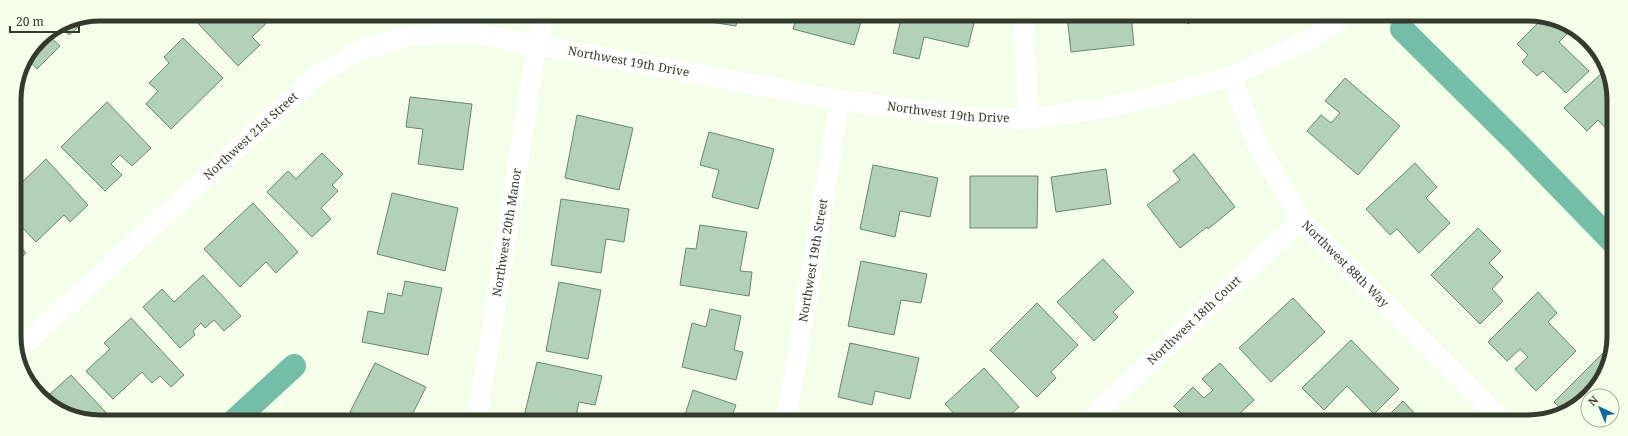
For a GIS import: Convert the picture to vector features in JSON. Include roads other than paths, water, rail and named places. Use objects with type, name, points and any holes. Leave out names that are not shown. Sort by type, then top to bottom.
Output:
[{"type":"street","name":"Northwest 20th Manor","points":[[478,415],[542,21]]},
{"type":"street","points":[[1023,21],[1029,119]]},
{"type":"street","name":"Northwest 19th Drive","points":[[537,44],[840,100],[970,117],[1029,119],[1099,109],[1171,93],[1232,76],[1313,38],[1338,21]]},
{"type":"street","name":"Northwest 21st Street","points":[[22,346],[316,76],[362,49],[413,36],[476,34],[537,44]]},
{"type":"street","name":"Northwest 88th Way","points":[[1232,76],[1256,142],[1302,220],[1497,415]]},
{"type":"street","name":"Northwest 19th Street","points":[[786,415],[840,100]]},
{"type":"street","name":"Northwest 18th Court","points":[[1093,415],[1302,220]]},
{"type":"waterway","points":[[1402,29],[1517,143],[1607,236]]},
{"type":"waterway","points":[[240,415],[294,366]]}]
